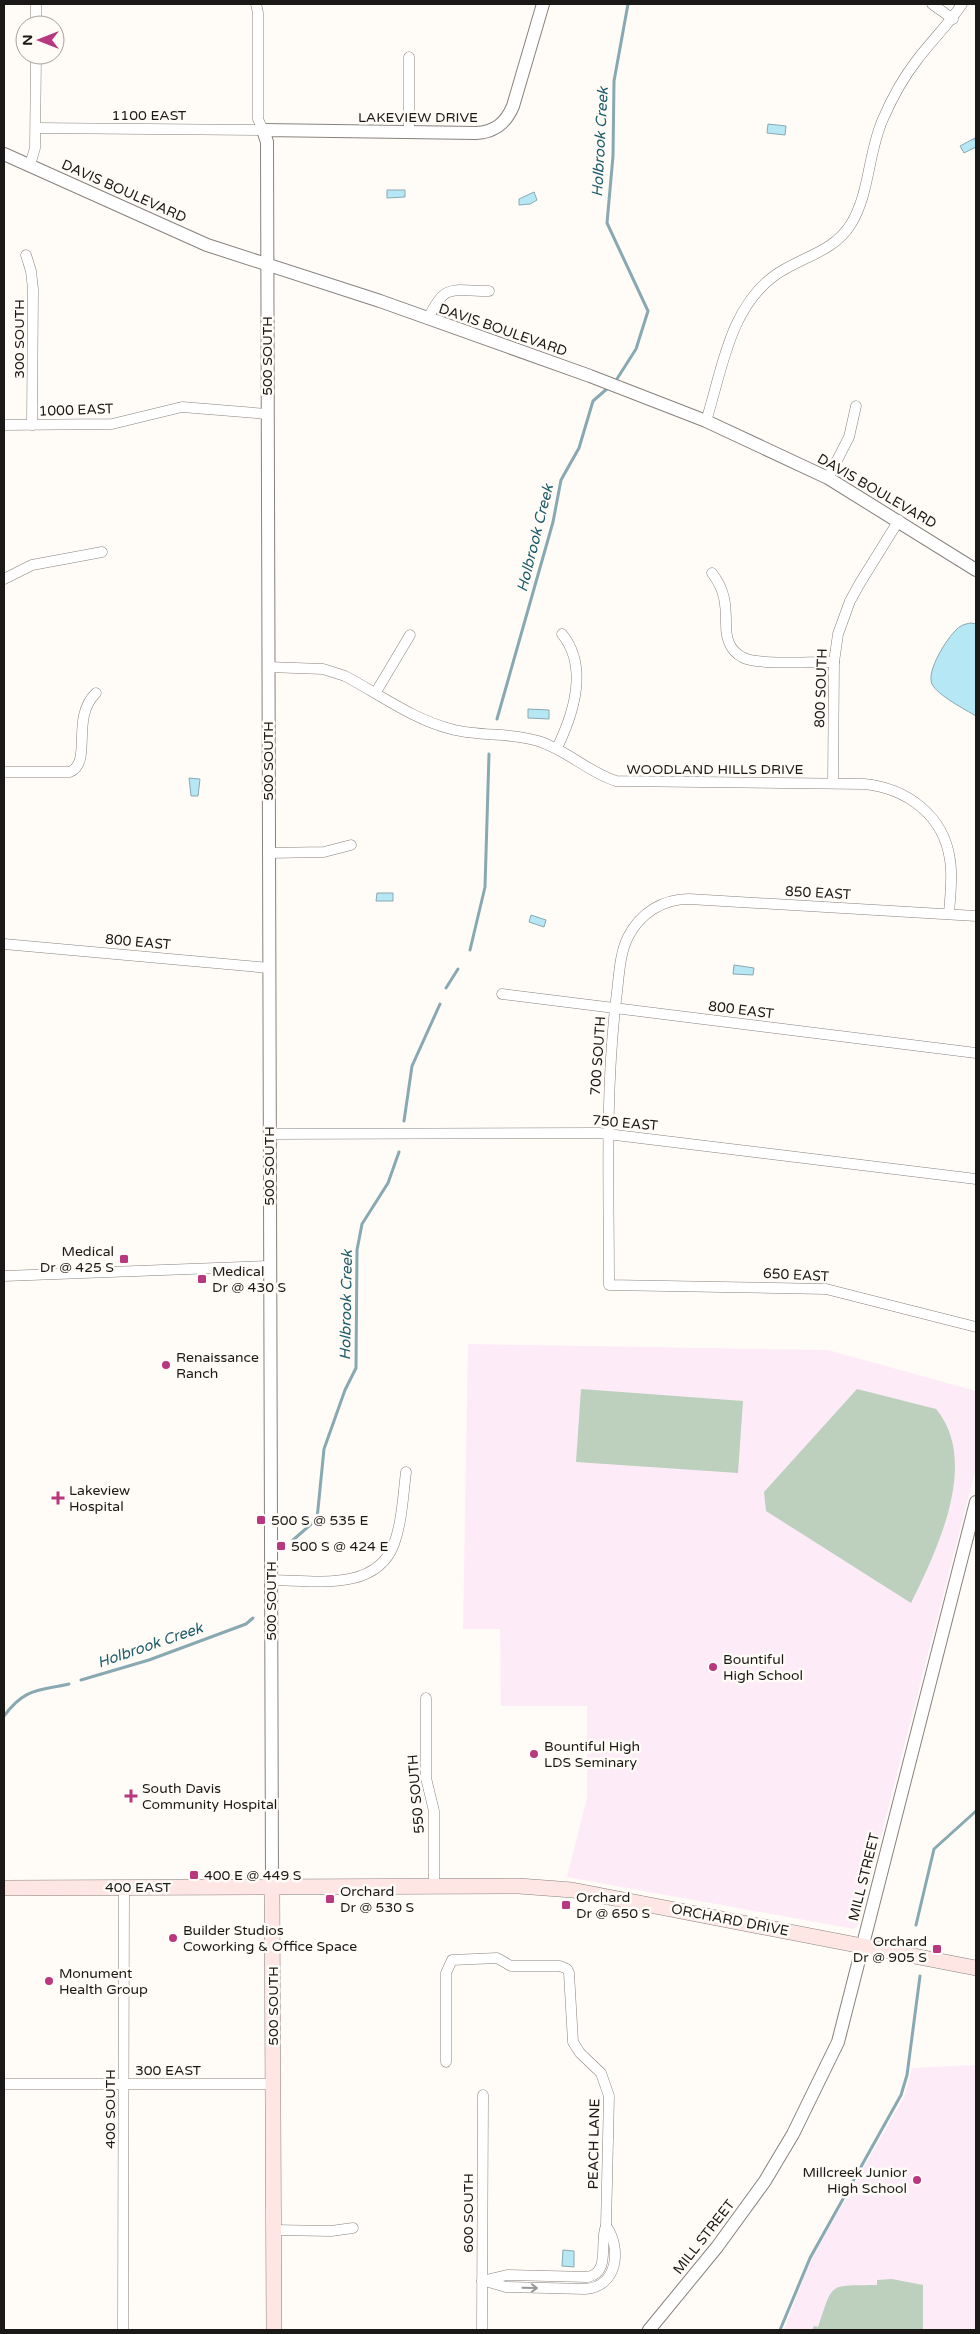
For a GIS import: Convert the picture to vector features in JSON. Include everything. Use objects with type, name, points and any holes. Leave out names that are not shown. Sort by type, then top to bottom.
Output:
[{"type":"main road","name":"ORCHARD DRIVE","points":[[272,1887],[519,1886],[572,1890],[976,1968]]},
{"type":"main road","name":"400 EAST","points":[[4,1888],[272,1887]]},
{"type":"main road","name":"500 SOUTH","points":[[272,1887],[274,2330]]},
{"type":"street","name":"500 SOUTH","points":[[256,4],[258,119],[267,142],[272,1887]]},
{"type":"street","name":"LAKEVIEW DRIVE","points":[[263,130],[482,133],[493,130],[503,123],[513,106],[543,4]]},
{"type":"street","points":[[932,4],[953,19]]},
{"type":"street","points":[[706,421],[732,334],[742,312],[756,292],[775,275],[830,246],[846,232],[858,212],[876,138],[890,104],[912,66],[953,19],[962,4]]},
{"type":"street","points":[[409,57],[409,132]]},
{"type":"street","points":[[30,165],[35,148],[36,65]]},
{"type":"street","name":"1100 EAST","points":[[36,128],[263,130]]},
{"type":"street","name":"DAVIS BOULEVARD","points":[[4,154],[207,245],[516,350],[706,421],[828,478],[899,520],[976,570]]},
{"type":"street","name":"300 SOUTH","points":[[26,255],[31,271],[33,289],[32,425]]},
{"type":"street","points":[[428,319],[436,301],[443,294],[453,291],[489,291]]},
{"type":"street","points":[[828,478],[850,437],[856,406]]},
{"type":"street","name":"1000 EAST","points":[[4,425],[112,424],[182,407],[267,414]]},
{"type":"street","name":"800 SOUTH","points":[[833,783],[834,662],[838,634],[850,601],[899,520]]},
{"type":"street","points":[[4,578],[32,565],[102,552]]},
{"type":"street","points":[[712,574],[724,594],[729,645],[740,656],[754,661],[834,662]]},
{"type":"street","points":[[557,748],[572,714],[575,698],[573,653],[562,634]]},
{"type":"street","points":[[376,692],[410,635]]},
{"type":"street","name":"WOODLAND HILLS DRIVE","points":[[268,667],[330,670],[376,692],[422,718],[449,729],[525,738],[557,748],[598,774],[626,783],[833,783],[875,785],[897,791],[916,802],[932,817],[942,832],[950,858],[949,914]]},
{"type":"street","points":[[4,772],[70,772],[75,770],[80,760],[81,720],[88,700],[96,693]]},
{"type":"street","points":[[268,853],[324,852],[351,845]]},
{"type":"street","name":"850 EAST","points":[[660,905],[674,900],[689,899],[976,916]]},
{"type":"street","name":"700 SOUTH","points":[[610,1285],[609,1065],[615,1008],[622,957],[628,936],[641,918],[660,905]]},
{"type":"street","name":"800 EAST","points":[[4,944],[269,968]]},
{"type":"street","name":"800 EAST","points":[[502,994],[976,1053]]},
{"type":"street","name":"750 EAST","points":[[269,1134],[609,1134],[976,1179]]},
{"type":"street","points":[[4,1276],[270,1266]]},
{"type":"street","name":"650 EAST","points":[[610,1285],[826,1289],[976,1327]]},
{"type":"street","points":[[271,1580],[351,1579],[373,1571],[385,1560],[393,1546],[406,1472]]},
{"type":"street","name":"MILL STREET","points":[[649,2330],[744,2210],[793,2134],[838,2042],[976,1502]]},
{"type":"street","name":"550 SOUTH","points":[[426,1698],[426,1778],[434,1811],[434,1887]]},
{"type":"street","name":"400 SOUTH","points":[[123,2330],[124,1887]]},
{"type":"street","name":"PEACH LANE","points":[[446,2062],[446,1973],[452,1960],[497,1958],[511,1966],[560,1966],[567,1969],[573,2042],[580,2053],[601,2074],[609,2096],[606,2226],[603,2234],[602,2265],[598,2272],[591,2276],[507,2275],[482,2281]]},
{"type":"street","name":"300 EAST","points":[[4,2084],[273,2084]]},
{"type":"street","name":"600 SOUTH","points":[[482,2330],[483,2096]]},
{"type":"street","points":[[274,2230],[331,2231],[353,2228]]},
{"type":"shaded area","name":"Bountiful High School","points":[[468,1344],[828,1350],[976,1391],[976,1468],[858,1925],[854,1929],[567,1877],[587,1798],[587,1706],[501,1706],[500,1629],[463,1629]]},
{"type":"shaded area","name":"Millcreek Junior High School","points":[[976,2065],[976,2330],[784,2330],[809,2263],[904,2097],[912,2068]]},
{"type":"green space","points":[[581,1389],[743,1401],[738,1473],[576,1462]]},
{"type":"green space","points":[[857,1389],[936,1409],[949,1430],[954,1454],[954,1480],[950,1506],[932,1558],[911,1603],[766,1511],[764,1492]]},
{"type":"green space","points":[[892,2279],[923,2285],[923,2330],[812,2330],[814,2326],[818,2327],[827,2301],[835,2289],[849,2286],[877,2285],[877,2280]]},
{"type":"water","points":[[768,124],[786,126],[785,135],[767,133]]},
{"type":"water","points":[[975,138],[976,147],[964,153],[960,146]]},
{"type":"water","points":[[387,190],[405,190],[405,197],[387,198]]},
{"type":"water","points":[[534,192],[537,200],[530,204],[519,205],[519,199]]},
{"type":"water","points":[[965,624],[976,624],[976,716],[940,693],[932,684],[931,678],[938,655],[953,633]]},
{"type":"water","points":[[528,709],[549,710],[549,719],[528,718]]},
{"type":"water","points":[[189,778],[200,779],[198,796],[191,796]]},
{"type":"water","points":[[377,893],[393,893],[393,901],[376,901]]},
{"type":"water","points":[[531,915],[546,920],[544,927],[529,922]]},
{"type":"water","points":[[734,965],[754,968],[753,975],[733,974]]},
{"type":"water","points":[[563,2250],[574,2251],[574,2267],[562,2266]]},
{"type":"waterway","name":"Holbrook Creek","points":[[615,382],[636,349],[648,311],[607,223],[613,156],[614,81],[628,4]]},
{"type":"waterway","name":"Holbrook Creek","points":[[497,719],[553,522],[561,480],[579,448],[593,401],[609,387]]},
{"type":"waterway","name":"Holbrook Creek","points":[[470,950],[485,887],[489,754]]},
{"type":"waterway","points":[[446,988],[458,969]]},
{"type":"waterway","name":"Holbrook Creek","points":[[404,1121],[412,1066],[440,1004]]},
{"type":"waterway","name":"Holbrook Creek","points":[[293,1540],[317,1519],[324,1449],[345,1390],[356,1368],[357,1250],[362,1224],[388,1183],[399,1152]]},
{"type":"waterway","name":"Holbrook Creek","points":[[81,1680],[149,1660],[246,1624],[253,1618]]},
{"type":"waterway","name":"Holbrook Creek","points":[[4,1716],[25,1695],[69,1684]]},
{"type":"waterway","points":[[916,1925],[934,1849],[976,1811]]},
{"type":"waterway","points":[[780,2330],[810,2258],[901,2095],[907,2075],[920,1976]]},
{"type":"place","name":"Medical Dr @ 425 S","points":[[124,1259]]},
{"type":"place","name":"Medical Dr @ 430 S","points":[[202,1279]]},
{"type":"place","name":"Renaissance Ranch","points":[[166,1365]]},
{"type":"place","name":"Lakeview Hospital","points":[[58,1498]]},
{"type":"place","name":"500 S @ 535 E","points":[[261,1520]]},
{"type":"place","name":"500 S @ 424 E","points":[[281,1546]]},
{"type":"place","name":"Bountiful High School","points":[[713,1667]]},
{"type":"place","name":"Bountiful High LDS Seminary","points":[[534,1754]]},
{"type":"place","name":"South Davis Community Hospital","points":[[131,1796]]},
{"type":"place","name":"400 E @ 449 S","points":[[194,1875]]},
{"type":"place","name":"Orchard Dr @ 530 S","points":[[330,1899]]},
{"type":"place","name":"Orchard Dr @ 650 S","points":[[566,1905]]},
{"type":"place","name":"Builder Studios Coworking & Office Space","points":[[173,1938]]},
{"type":"place","name":"Orchard Dr @ 905 S","points":[[937,1949]]},
{"type":"place","name":"Monument Health Group","points":[[49,1981]]},
{"type":"place","name":"Millcreek Junior High School","points":[[917,2180]]}]
